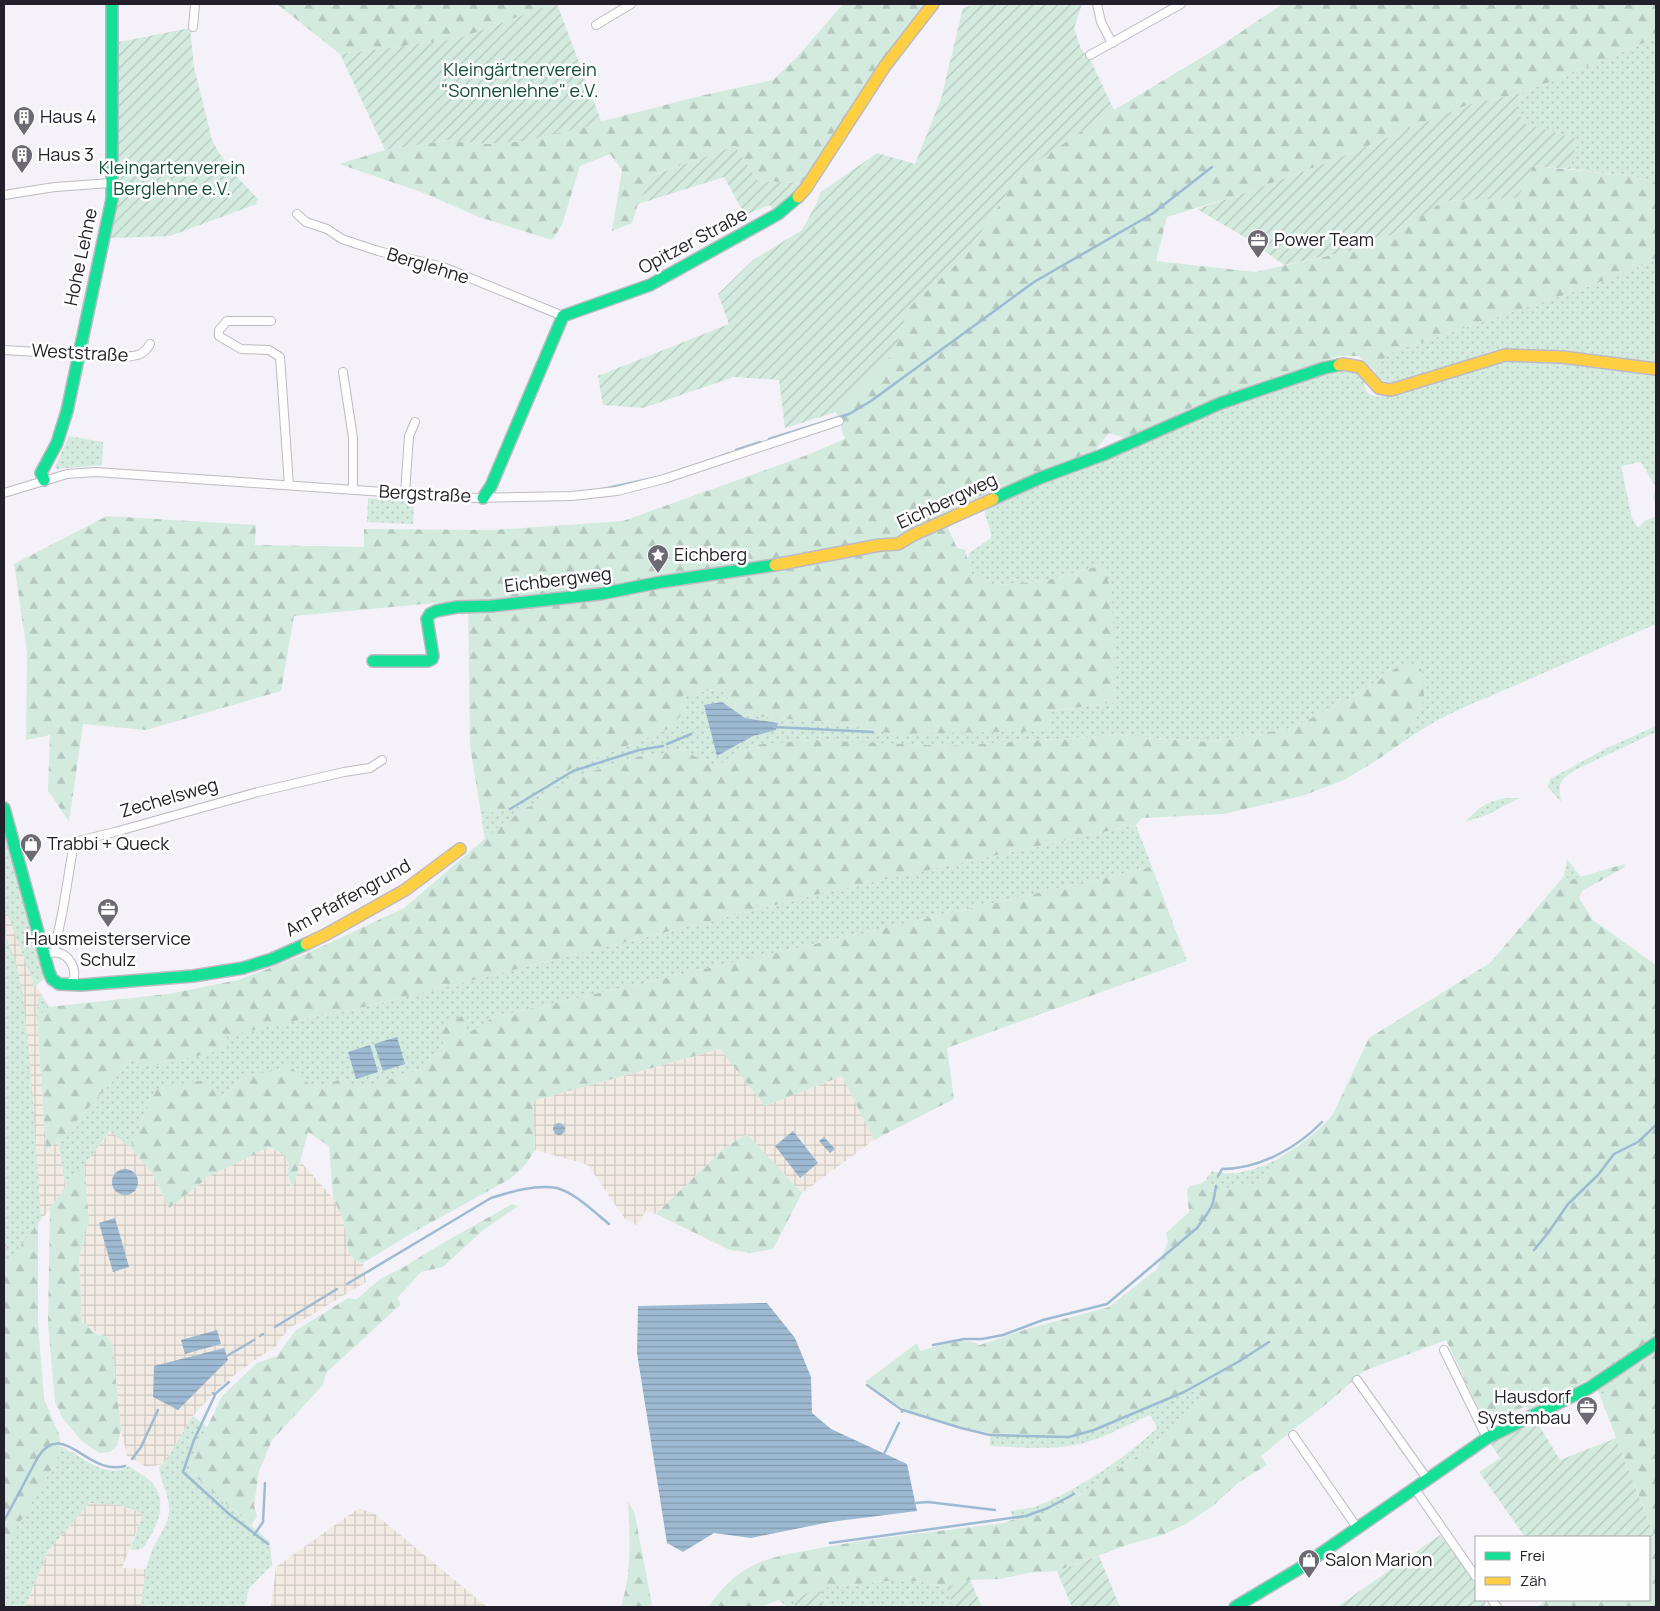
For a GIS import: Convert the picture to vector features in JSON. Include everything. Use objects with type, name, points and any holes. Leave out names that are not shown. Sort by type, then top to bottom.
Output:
[{"type":"street","name":"Hohe Lehne","points":[[44,480],[42,473],[60,436],[112,199],[112,4]]},
{"type":"street","points":[[193,27],[195,4]]},
{"type":"street","points":[[596,25],[631,4]]},
{"type":"street","name":"Opitzer Straße","points":[[562,316],[650,285],[748,232],[795,201],[806,188],[885,66],[933,4]]},
{"type":"street","points":[[1097,4],[1101,22],[1112,43]]},
{"type":"street","points":[[1090,55],[1182,4]]},
{"type":"street","points":[[4,195],[55,187],[111,183]]},
{"type":"street","name":"Berglehne","points":[[297,214],[306,222],[327,230],[342,239],[378,251],[443,267],[562,316]]},
{"type":"street","points":[[483,498],[491,486],[562,316]]},
{"type":"street","points":[[270,321],[227,321],[219,330],[219,336],[241,349],[269,350],[280,357],[289,485]]},
{"type":"street","name":"Weststraße","points":[[4,350],[138,356],[146,352],[150,344]]},
{"type":"street","name":"Eichbergweg","points":[[373,661],[428,662],[432,659],[427,619],[430,614],[436,611],[457,607],[491,606],[600,594],[661,582],[755,569],[864,548],[898,544],[1040,478],[1105,454],[1221,403],[1324,368],[1344,364],[1360,367],[1379,388],[1391,390],[1486,359],[1506,355],[1523,354],[1656,369]]},
{"type":"street","points":[[343,372],[353,438],[353,490]]},
{"type":"street","name":"Bergstraße","points":[[4,493],[44,480],[81,472],[96,472],[483,498],[546,498],[617,491],[704,466],[839,421]]},
{"type":"street","points":[[405,493],[408,436],[416,422]]},
{"type":"street","name":"Zechelsweg","points":[[49,953],[63,909],[74,842],[266,790],[370,768],[382,760]]},
{"type":"street","points":[[4,808],[49,953],[52,979],[59,984],[68,984],[74,979],[75,971],[70,959],[62,954],[49,953]]},
{"type":"street","name":"Am Pfaffengrund","points":[[68,984],[193,976],[230,971],[260,963],[325,935],[405,890],[460,849]]},
{"type":"street","points":[[1235,1607],[1286,1578],[1488,1438],[1589,1388],[1656,1343]]},
{"type":"street","points":[[1444,1350],[1488,1438]]},
{"type":"street","points":[[1357,1380],[1428,1480]]},
{"type":"street","points":[[1293,1435],[1358,1529]]},
{"type":"street","points":[[1415,1489],[1475,1576]]},
{"type":"shaded area","points":[[4,831],[46,977],[36,985],[49,1007],[37,1018],[46,1150],[58,1142],[66,1188],[4,1268]]},
{"type":"shaded area","points":[[720,1049],[765,1106],[842,1076],[874,1140],[802,1193],[747,1134],[723,1149],[656,1214],[646,1211],[637,1225],[625,1219],[588,1165],[535,1150],[533,1101]]},
{"type":"shaded area","points":[[111,1131],[131,1148],[152,1173],[169,1208],[210,1176],[269,1147],[283,1153],[288,1160],[289,1182],[292,1188],[301,1162],[333,1198],[343,1219],[349,1253],[356,1261],[363,1263],[366,1282],[288,1329],[276,1346],[219,1387],[193,1416],[164,1464],[147,1467],[127,1456],[121,1430],[112,1343],[82,1322],[79,1258],[89,1221],[84,1163]]},
{"type":"shaded area","points":[[89,1503],[121,1505],[143,1514],[122,1568],[146,1569],[141,1607],[25,1607],[48,1551]]},
{"type":"shaded area","points":[[359,1508],[375,1514],[487,1607],[271,1607],[276,1567]]},
{"type":"green space","points":[[277,4],[554,4],[457,39],[340,54]]},
{"type":"green space","name":"Kleingärtnerverein \"Sonnenlehne\" e.V.","points":[[557,4],[602,123],[525,141],[486,144],[448,140],[385,150],[340,54],[457,39]]},
{"type":"green space","points":[[843,4],[926,4],[881,61],[804,183],[758,181],[735,146],[652,176],[638,204],[632,223],[612,231],[622,170],[610,154],[580,166],[562,225],[552,240],[479,217],[424,193],[339,164],[385,150],[448,140],[486,144],[525,141],[704,95],[773,80],[797,57]]},
{"type":"green space","points":[[976,4],[1082,4],[1074,28],[1081,49],[1090,59],[1114,110],[1022,171],[965,256],[908,308],[894,353],[836,412],[785,428],[779,380],[734,377],[643,408],[603,405],[598,376],[729,324],[718,294],[753,260],[802,230],[821,192],[877,153],[915,164],[941,99],[963,8]]},
{"type":"green space","points":[[1283,4],[1656,4],[1656,38],[1522,93],[1467,105],[1329,162],[1245,193],[1167,217],[1156,261],[1255,272],[1350,251],[1399,232],[1443,201],[1517,198],[1533,166],[1632,176],[1656,183],[1656,260],[1582,289],[1395,351],[1383,359],[1375,372],[1359,356],[1339,356],[1193,407],[1125,438],[1109,433],[1094,452],[985,494],[942,515],[957,548],[965,550],[972,574],[997,585],[1044,581],[1102,565],[1112,592],[1116,702],[1052,711],[1048,731],[895,734],[832,723],[743,715],[719,688],[682,696],[686,710],[668,729],[572,768],[497,814],[480,807],[470,746],[468,600],[294,616],[281,691],[146,730],[83,724],[69,822],[48,790],[50,735],[26,740],[27,652],[14,564],[107,516],[256,525],[255,545],[364,547],[364,529],[492,530],[623,521],[807,455],[845,439],[836,412],[893,353],[908,308],[965,256],[1022,171],[1114,110],[1214,50]]},
{"type":"green space","name":"Kleingartenverein Berglehne e.V.","points":[[190,28],[194,67],[212,140],[219,153],[240,180],[259,200],[256,201],[257,204],[170,236],[110,238],[119,186],[119,42]]},
{"type":"green space","points":[[1656,38],[1656,183],[1632,176],[1570,169],[1576,139],[1526,124],[1516,110],[1522,93]]},
{"type":"green space","points":[[1522,93],[1516,110],[1526,124],[1577,139],[1570,169],[1533,166],[1518,198],[1443,201],[1399,232],[1350,251],[1284,265],[1246,238],[1197,209],[1329,162],[1467,105]]},
{"type":"green space","points":[[735,146],[758,181],[804,183],[797,193],[774,212],[770,205],[745,215],[724,177],[638,204],[652,176]]},
{"type":"green space","points":[[1656,260],[1656,364],[1501,349],[1415,379],[1391,383],[1378,379],[1375,372],[1383,359],[1395,351],[1582,289]]},
{"type":"green space","points":[[1524,357],[1656,372],[1656,488],[1641,462],[1621,466],[1632,518],[1638,528],[1646,520],[1656,517],[1656,624],[1465,707],[1435,722],[1406,740],[1424,699],[1402,664],[1353,697],[1292,728],[1207,742],[1117,735],[950,746],[888,744],[754,745],[716,766],[679,749],[661,754],[641,756],[577,776],[502,824],[485,841],[480,807],[497,814],[572,768],[668,729],[682,696],[719,688],[743,715],[832,723],[895,734],[1116,702],[1114,664],[1102,565],[1044,581],[997,585],[972,574],[968,560],[969,553],[991,538],[985,511],[991,505],[1156,434],[1280,386],[1320,373],[1347,369],[1359,370],[1366,378],[1364,385],[1367,393],[1377,397],[1488,362]],"holes":[[[722,702],[744,718],[778,723],[776,730],[753,736],[717,756]]]},
{"type":"green space","points":[[69,436],[103,442],[102,465],[57,469],[55,467]]},
{"type":"green space","points":[[1656,488],[1656,503],[1653,497]]},
{"type":"green space","points":[[368,498],[414,501],[413,524],[367,522]]},
{"type":"green space","points":[[1402,664],[1419,665],[1423,674],[1424,699],[1406,740],[1344,780],[1305,795],[1224,814],[1142,818],[1136,825],[827,892],[356,1009],[227,1036],[227,1049],[149,1067],[131,1060],[58,1142],[46,1150],[37,1018],[49,1007],[168,994],[238,980],[306,954],[404,908],[502,824],[577,776],[641,756],[661,754],[679,749],[716,766],[754,745],[809,740],[950,746],[1117,735],[1208,742],[1292,728],[1353,697]]},
{"type":"green space","points":[[1656,726],[1656,732],[1575,770],[1566,777],[1560,786],[1561,802],[1548,787],[1550,779],[1605,749]]},
{"type":"green space","points":[[1506,798],[1519,798],[1489,814],[1465,822],[1483,806]]},
{"type":"green space","points":[[1136,825],[1152,867],[494,1017],[467,1035],[467,1014],[444,1050],[424,1069],[360,1088],[342,1079],[313,1088],[244,1077],[220,1099],[155,1089],[131,1148],[110,1131],[66,1188],[58,1142],[131,1060],[227,1049],[226,1036],[356,1009],[827,892]]},
{"type":"green space","points":[[4,831],[46,977],[33,988],[33,981],[4,906]]},
{"type":"green space","points":[[1567,859],[1581,877],[1570,880],[1564,876]]},
{"type":"green space","points":[[1624,864],[1625,867],[1582,891],[1579,898],[1593,920],[1656,965],[1656,1339],[1626,1358],[1620,1356],[1592,1378],[1528,1410],[1526,1406],[1486,1425],[1446,1340],[1364,1371],[1324,1406],[1261,1456],[1267,1465],[1239,1482],[1214,1505],[1189,1522],[1163,1535],[1130,1544],[1057,1571],[1028,1573],[1000,1579],[970,1580],[946,1587],[916,1581],[887,1581],[820,1588],[795,1598],[779,1600],[760,1607],[708,1607],[722,1589],[739,1574],[775,1557],[862,1541],[1005,1523],[1010,1520],[1024,1519],[1048,1512],[1068,1503],[1167,1435],[1203,1399],[1198,1392],[1185,1391],[1094,1429],[1069,1436],[990,1433],[961,1427],[904,1409],[865,1382],[917,1343],[920,1351],[959,1341],[974,1342],[980,1345],[1030,1328],[1109,1307],[1157,1269],[1168,1242],[1166,1233],[1189,1212],[1187,1190],[1190,1186],[1203,1183],[1215,1190],[1260,1183],[1278,1165],[1276,1160],[1314,1134],[1333,1114],[1369,1038],[1490,963],[1564,876],[1570,880]]},
{"type":"green space","points":[[1152,867],[1187,961],[947,1048],[954,1099],[874,1140],[842,1076],[765,1106],[720,1049],[533,1101],[535,1150],[526,1164],[510,1179],[412,1233],[363,1263],[356,1261],[349,1253],[343,1219],[333,1198],[329,1146],[308,1132],[293,1188],[288,1175],[288,1160],[285,1156],[269,1147],[210,1176],[169,1208],[152,1173],[131,1148],[155,1089],[205,1080],[220,1099],[244,1077],[290,1066],[313,1088],[342,1079],[360,1088],[424,1069],[444,1050],[440,1026],[467,1014],[467,1034],[494,1017]]},
{"type":"green space","points":[[4,930],[17,967],[22,989],[30,1061],[41,1219],[4,1268],[7,1244],[4,1243]]},
{"type":"green space","points":[[41,994],[49,1007],[37,1018],[38,1000]]},
{"type":"green space","points":[[747,1134],[802,1193],[773,1249],[751,1253],[730,1250],[656,1214],[723,1149]]},
{"type":"green space","points":[[1276,1160],[1278,1165],[1260,1183],[1215,1190],[1203,1183],[1212,1171],[1228,1174],[1236,1173]]},
{"type":"green space","points":[[84,1163],[89,1221],[79,1258],[82,1322],[98,1335],[106,1336],[112,1343],[121,1430],[117,1446],[110,1452],[99,1453],[82,1441],[63,1419],[55,1402],[48,1324],[50,1208]]},
{"type":"green space","points":[[512,1204],[518,1206],[482,1231],[443,1267],[421,1272],[397,1298],[401,1304],[326,1373],[323,1385],[272,1440],[259,1471],[254,1505],[257,1517],[251,1525],[191,1473],[189,1465],[222,1396],[257,1363],[277,1356],[295,1331],[348,1298],[357,1299],[380,1279]]},
{"type":"green space","points":[[38,1223],[38,1323],[44,1399],[59,1434],[60,1446],[57,1460],[7,1544],[4,1557],[4,1268]]},
{"type":"green space","points":[[1656,1339],[1656,1351],[1600,1396],[1592,1378],[1620,1356]]},
{"type":"green space","points":[[1656,1351],[1656,1607],[1536,1607],[1545,1601],[1650,1601],[1650,1537],[1654,1535],[1600,1396],[1604,1393],[1604,1388]]},
{"type":"green space","points":[[1185,1391],[1198,1392],[1203,1399],[1167,1435],[1060,1507],[1037,1516],[1013,1520],[1011,1511],[1037,1506],[1084,1483],[1131,1450],[1157,1428],[1150,1415],[1085,1443],[1065,1447],[1044,1448],[990,1446],[990,1433],[1069,1436],[1094,1429]]},
{"type":"green space","points":[[193,1416],[207,1427],[189,1465],[191,1473],[270,1542],[272,1565],[249,1588],[245,1607],[141,1607],[150,1557],[154,1545],[167,1522],[169,1512],[168,1500],[159,1467],[164,1463]]},
{"type":"green space","points":[[1537,1422],[1560,1460],[1616,1438],[1654,1535],[1650,1537],[1524,1536],[1479,1472],[1500,1458],[1490,1443]]},
{"type":"green space","points":[[60,1446],[103,1469],[121,1470],[129,1466],[149,1480],[158,1493],[160,1501],[159,1517],[144,1547],[138,1550],[130,1550],[143,1514],[121,1505],[89,1503],[48,1551],[25,1607],[4,1607],[4,1557],[6,1544],[57,1460]]},
{"type":"green space","points":[[628,1501],[635,1515],[652,1605],[644,1607],[621,1607],[629,1568]]},
{"type":"green space","points":[[1440,1535],[1454,1554],[1459,1556],[1475,1580],[1475,1601],[1486,1601],[1485,1607],[1337,1607]]},
{"type":"green space","points":[[1099,1556],[1120,1607],[1072,1607],[1057,1571]]},
{"type":"green space","points":[[970,1580],[982,1607],[954,1607],[946,1587]]},
{"type":"green space","points":[[887,1581],[916,1581],[946,1587],[954,1607],[824,1607],[820,1588]]},
{"type":"green space","points":[[820,1588],[824,1607],[795,1607],[795,1598]]},
{"type":"green space","points":[[795,1598],[795,1607],[787,1607],[779,1600]]},
{"type":"water","points":[[722,702],[745,718],[778,723],[776,730],[753,736],[717,756],[704,705]]},
{"type":"water","points":[[397,1037],[405,1064],[383,1071],[374,1044]]},
{"type":"water","points":[[370,1045],[378,1072],[356,1079],[348,1052]]},
{"type":"water","points":[[557,1123],[561,1123],[565,1129],[561,1135],[557,1135],[553,1131],[553,1127]]},
{"type":"water","points":[[793,1131],[818,1163],[800,1178],[775,1146]]},
{"type":"water","points":[[824,1137],[835,1149],[830,1153],[819,1141]]},
{"type":"water","points":[[125,1169],[134,1173],[138,1182],[134,1191],[125,1195],[116,1191],[112,1182],[116,1173]]},
{"type":"water","points":[[115,1218],[129,1267],[113,1272],[99,1223]]},
{"type":"water","points":[[767,1303],[795,1338],[811,1377],[812,1413],[831,1429],[907,1464],[917,1511],[830,1522],[751,1538],[714,1533],[683,1552],[667,1543],[637,1353],[638,1306]]},
{"type":"water","points":[[217,1330],[221,1344],[185,1354],[181,1340]]},
{"type":"water","points":[[224,1348],[228,1360],[178,1410],[153,1397],[154,1366]]},
{"type":"waterway","points":[[769,439],[849,414],[871,401],[1034,282],[1152,214],[1212,167]]},
{"type":"waterway","points":[[736,450],[760,442]]},
{"type":"waterway","points":[[714,459],[729,453]]},
{"type":"waterway","points":[[603,489],[658,477]]},
{"type":"waterway","points":[[774,727],[873,732]]},
{"type":"waterway","points":[[667,744],[691,734]]},
{"type":"waterway","points":[[510,809],[573,771],[639,750],[663,746]]},
{"type":"waterway","points":[[1218,1176],[1222,1169],[1250,1165],[1276,1155],[1301,1140],[1322,1122]]},
{"type":"waterway","points":[[1534,1250],[1568,1204],[1598,1175],[1614,1154],[1638,1142],[1656,1125]]},
{"type":"waterway","points":[[933,1345],[964,1339],[982,1339],[1003,1335],[1043,1320],[1107,1304],[1197,1228],[1213,1203],[1216,1186]]},
{"type":"waterway","points":[[347,1284],[491,1198],[515,1191],[540,1187],[564,1190],[609,1224]]},
{"type":"waterway","points":[[275,1327],[337,1289]]},
{"type":"waterway","points":[[225,1357],[254,1340]]},
{"type":"waterway","points":[[902,1412],[903,1410],[990,1435],[1069,1437],[1094,1430],[1184,1392],[1238,1362],[1269,1342]]},
{"type":"waterway","points":[[215,1394],[229,1382]]},
{"type":"waterway","points":[[867,1385],[902,1410]]},
{"type":"waterway","points":[[213,1393],[215,1395],[194,1440],[183,1472],[229,1514],[268,1544]]},
{"type":"waterway","points":[[132,1459],[141,1447],[158,1410]]},
{"type":"waterway","points":[[884,1454],[899,1423]]},
{"type":"waterway","points":[[4,1521],[38,1457],[47,1447],[57,1444],[67,1446],[99,1464],[112,1467],[125,1466]]},
{"type":"waterway","points":[[254,1535],[263,1522],[265,1483]]},
{"type":"waterway","points":[[830,1543],[1026,1516],[1048,1508],[1074,1494]]},
{"type":"waterway","points":[[915,1503],[928,1502],[995,1510]]},
{"type":"traffic: fast","points":[[44,480],[41,473],[57,443],[67,411],[112,199],[112,4]]},
{"type":"traffic: fast","points":[[483,498],[491,486],[563,316],[650,285],[778,214],[798,197]]},
{"type":"traffic: fast","points":[[993,499],[1040,478],[1105,454],[1221,403],[1324,368],[1339,365]]},
{"type":"traffic: fast","points":[[373,661],[428,661],[432,659],[427,619],[430,614],[436,611],[457,607],[491,606],[600,594],[661,582],[775,565]]},
{"type":"traffic: fast","points":[[4,808],[49,972],[52,979],[59,984],[81,985],[193,976],[243,968],[272,959],[306,944]]},
{"type":"traffic: fast","points":[[1235,1607],[1297,1570],[1487,1438],[1589,1388],[1656,1343]]},
{"type":"traffic: slow","points":[[798,197],[806,188],[885,66],[933,4]]},
{"type":"traffic: slow","points":[[1339,365],[1360,367],[1379,388],[1391,390],[1505,355],[1562,357],[1656,369]]},
{"type":"traffic: slow","points":[[775,565],[880,545],[898,544],[913,535],[993,499]]},
{"type":"traffic: slow","points":[[306,944],[405,890],[460,849]]},
{"type":"place","name":"Haus 4","points":[[24,136]]},
{"type":"place","name":"Haus 3","points":[[22,174]]},
{"type":"place","name":"Power Team","points":[[1258,259]]},
{"type":"place","name":"Eichberg","points":[[658,574]]},
{"type":"place","name":"Trabbi + Queck","points":[[31,863]]},
{"type":"place","name":"Hausmeisterservice Schulz","points":[[108,928]]},
{"type":"place","name":"Hausdorf Systembau","points":[[1587,1426]]},
{"type":"place","name":"Salon Marion","points":[[1309,1579]]}]
